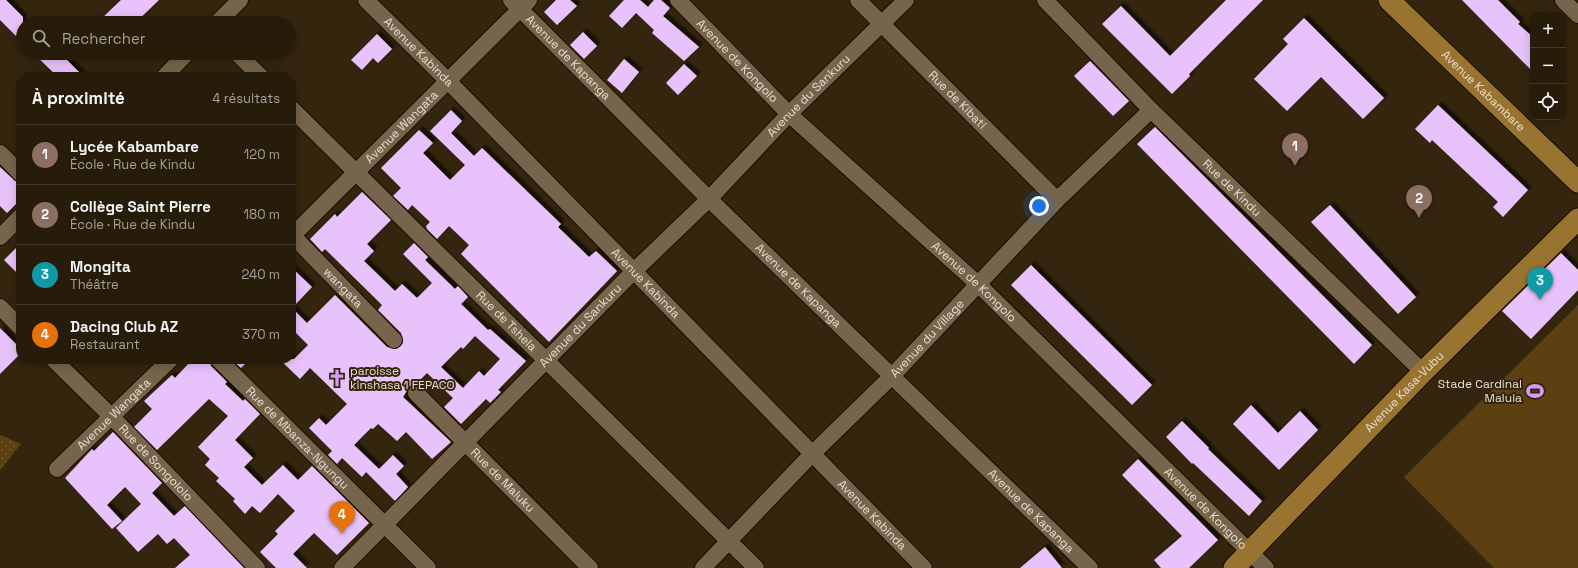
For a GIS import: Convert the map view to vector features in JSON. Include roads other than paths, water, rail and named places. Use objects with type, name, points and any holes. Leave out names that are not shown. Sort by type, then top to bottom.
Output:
[{"type":"main road","name":"Avenue Kabambare","points":[[1389,0],[1578,182]]},
{"type":"main road","name":"Avenue Kasa-Vubu","points":[[1234,568],[1424,372],[1578,219]]},
{"type":"street","points":[[224,16],[240,0]]},
{"type":"street","name":"Avenue Kabinda","points":[[366,0],[448,81],[811,455],[924,568]]},
{"type":"street","name":"Avenue de Kongolo","points":[[678,0],[789,114],[979,285],[1266,568]]},
{"type":"street","name":"Rue de Kibati","points":[[858,0],[1057,200]]},
{"type":"street","name":"Avenue du Sankuru","points":[[342,568],[548,361],[634,271],[709,199],[789,114],[906,0]]},
{"type":"street","name":"Rue de Kindu","points":[[1045,0],[1151,110],[1424,372]]},
{"type":"street","points":[[1563,0],[1578,15]]},
{"type":"street","name":"Avenue Wangata","points":[[296,232],[354,172],[448,81],[520,3]]},
{"type":"street","name":"Avenue de Kapanga","points":[[520,3],[709,199],[893,375],[1090,568]]},
{"type":"street","points":[[169,72],[181,60]]},
{"type":"street","points":[[244,60],[255,72]]},
{"type":"street","name":"Avenue du Village","points":[[703,568],[811,455],[893,375],[979,285],[1057,200],[1151,110]]},
{"type":"street","name":"Rue de Tshela","points":[[296,113],[756,568]]},
{"type":"street","points":[[0,153],[16,169]]},
{"type":"street","points":[[0,237],[16,221]]},
{"type":"street","name":"wangata","points":[[296,240],[394,340]]},
{"type":"street","points":[[0,308],[16,323]]},
{"type":"street","name":"Rue de Songololo","points":[[58,364],[111,416],[257,568]]},
{"type":"street","name":"Avenue Wangata","points":[[57,469],[166,364]]},
{"type":"street","name":"Rue de Mbanza-Ngungu","points":[[223,364],[428,568]]},
{"type":"street","name":"Rue de Maluku","points":[[416,393],[590,568]]},
{"type":"place","name":"Lycée Kabambare","points":[[1295,166]]},
{"type":"place","name":"Collège Saint Pierre","points":[[1419,218]]},
{"type":"place","name":"Mongita","points":[[1540,300]]},
{"type":"place","name":"paroisse kinshasa 1 FEPACO","points":[[337,378]]},
{"type":"place","name":"Stade Cardinal Malula","points":[[1535,391]]},
{"type":"place","name":"Dacing Club AZ","points":[[342,534]]}]
